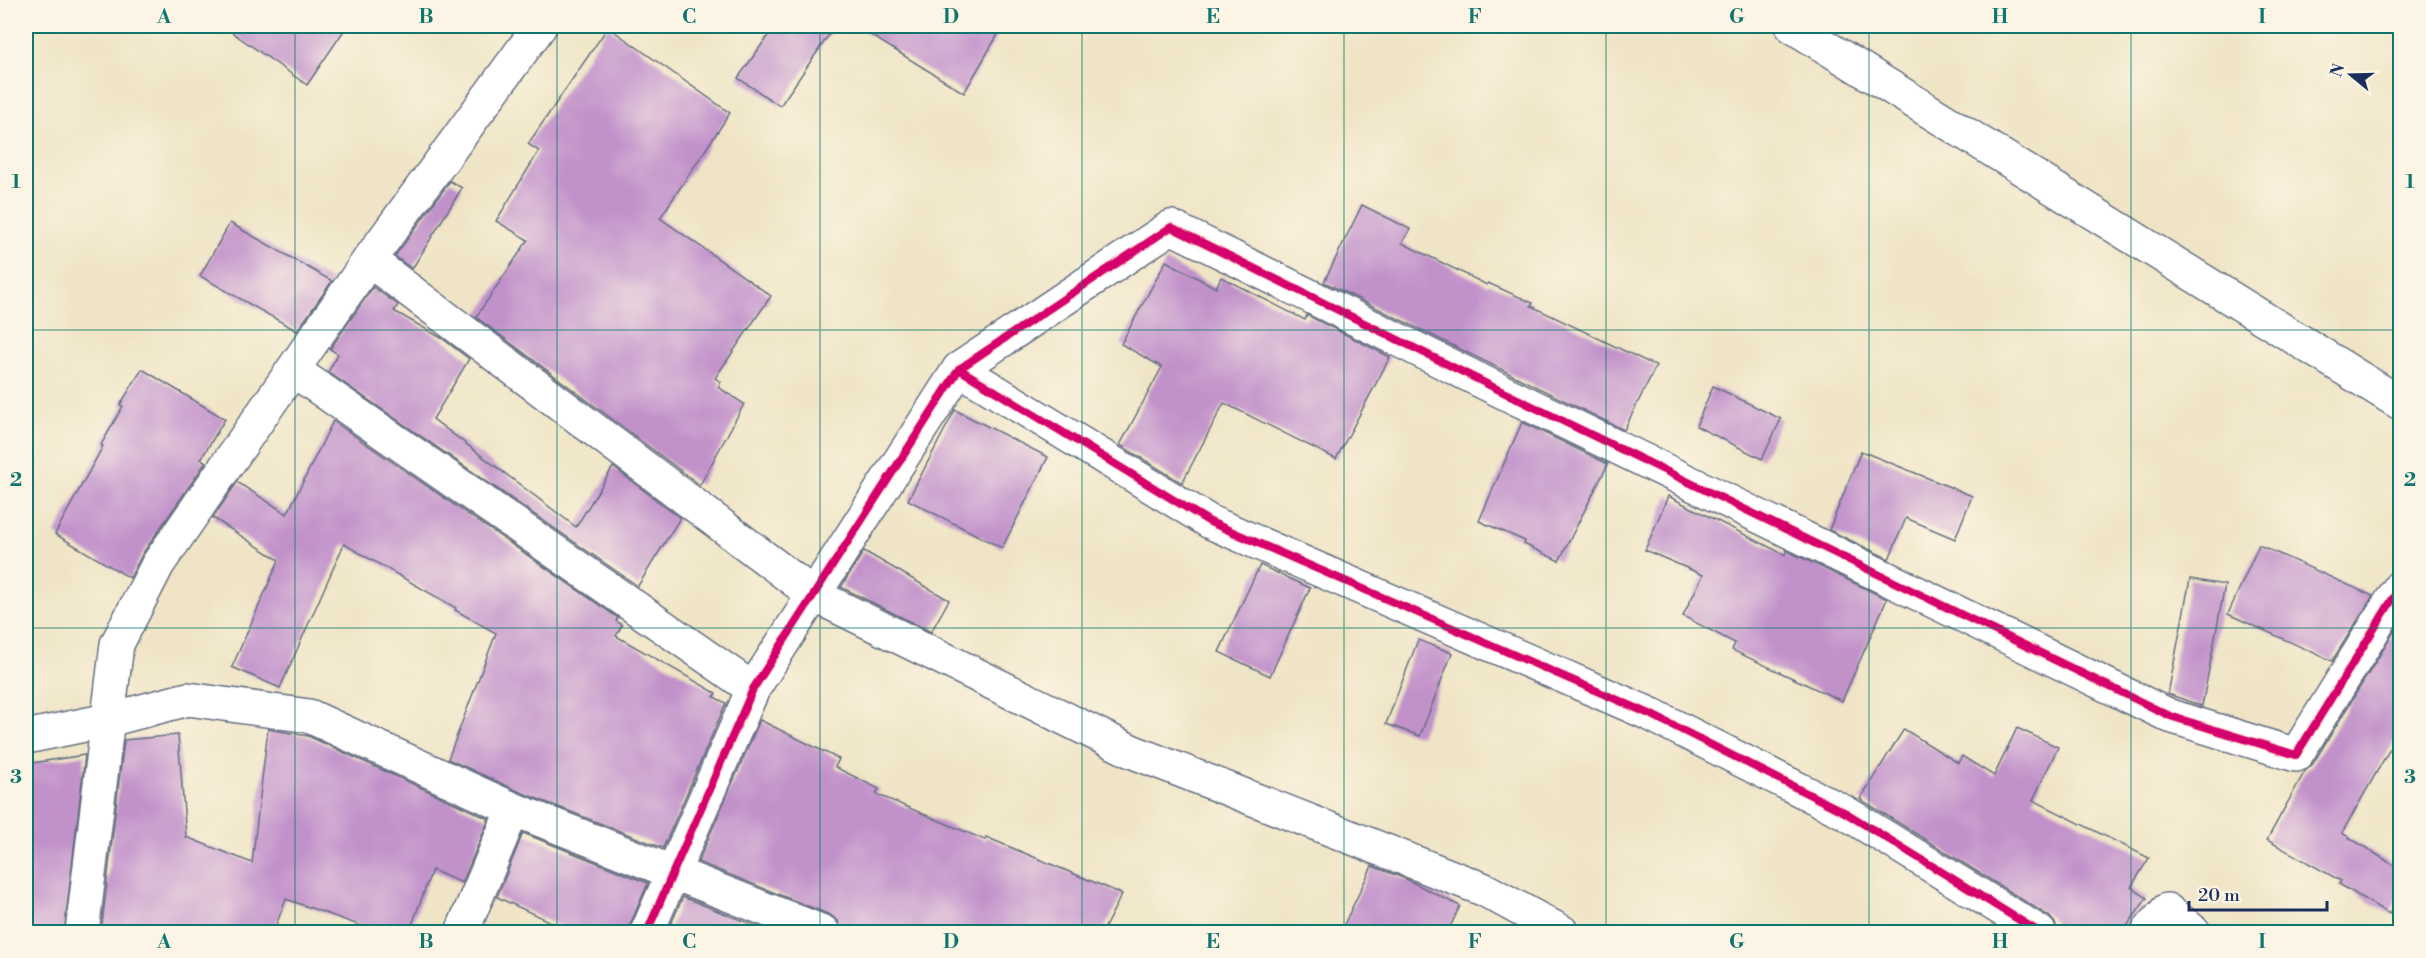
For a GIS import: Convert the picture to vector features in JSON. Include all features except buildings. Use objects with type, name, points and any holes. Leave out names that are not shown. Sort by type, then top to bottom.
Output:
[{"type":"street","points":[[82,933],[117,644],[158,564],[369,260],[540,26]]},
{"type":"street","points":[[1792,26],[2400,403]]},
{"type":"street","points":[[647,933],[753,689],[959,369],[1171,227],[1495,388],[2170,716],[2296,755],[2400,587]]},
{"type":"street","points":[[369,260],[814,595],[1131,751],[1485,890],[1562,933]]},
{"type":"street","points":[[959,369],[1210,522],[1652,715],[1846,813],[2039,933]]},
{"type":"street","points":[[293,370],[753,689]]},
{"type":"street","points":[[26,737],[108,720],[188,699],[309,716],[513,809],[820,932]]},
{"type":"street","points":[[462,933],[513,809]]},
{"type":"street","points":[[2148,933],[2167,910],[2194,933]]},
{"type":"cycle path","points":[[959,369],[1171,227],[1495,388],[2170,716],[2296,755],[2400,587]]},
{"type":"cycle path","points":[[647,932],[753,689],[959,369],[1210,522],[1652,715],[1846,813],[2039,932]]}]
